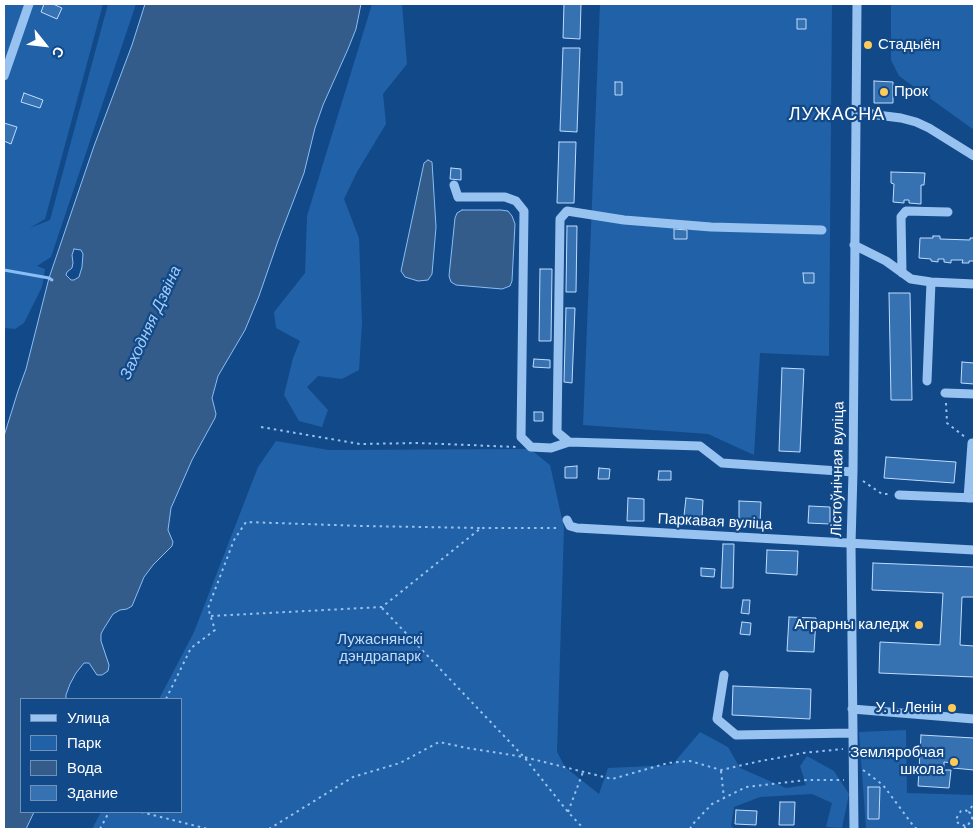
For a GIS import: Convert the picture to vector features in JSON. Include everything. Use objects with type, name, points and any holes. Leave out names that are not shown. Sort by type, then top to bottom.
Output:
[{"type":"street","points":[[4,76],[29,4]]},
{"type":"street","name":"Лістоўнічная вуліца","points":[[854,829],[851,544],[857,4]]},
{"type":"street","points":[[857,110],[916,122],[974,156]]},
{"type":"street","points":[[454,185],[458,197],[505,197],[516,201],[524,211],[521,437],[531,447],[551,448],[569,442],[700,446],[722,463],[853,472]]},
{"type":"street","points":[[569,442],[557,432],[560,219],[567,211],[624,220],[711,227],[822,230]]},
{"type":"street","points":[[902,273],[901,217],[906,211],[948,212]]},
{"type":"street","points":[[854,245],[886,262],[911,279],[974,284]]},
{"type":"street","points":[[927,380],[931,282]]},
{"type":"street","points":[[945,393],[974,394]]},
{"type":"street","points":[[899,496],[971,498],[972,443]]},
{"type":"street","points":[[567,520],[570,526],[577,528]]},
{"type":"street","name":"Паркавая вуліца","points":[[577,528],[974,550]]},
{"type":"street","points":[[724,675],[717,720],[736,736],[852,733]]},
{"type":"street","points":[[852,709],[974,718]]},
{"type":"path","points":[[945,393],[947,423],[972,443]]},
{"type":"path","points":[[261,427],[360,444],[418,443],[505,448],[531,447]]},
{"type":"path","points":[[853,472],[882,494],[899,496]]},
{"type":"path","points":[[166,698],[191,648],[215,630],[208,608],[234,540],[246,522],[363,526],[577,528]]},
{"type":"path","points":[[211,616],[382,607],[482,528]]},
{"type":"path","points":[[382,607],[524,757],[584,829]]},
{"type":"path","points":[[268,829],[353,777],[400,763],[439,742],[524,757],[612,779],[668,763],[690,761],[721,770],[803,753],[853,748]]},
{"type":"path","points":[[853,763],[883,785],[915,828],[920,829]]},
{"type":"path","points":[[721,770],[724,798]]},
{"type":"path","points":[[568,812],[583,772]]},
{"type":"path","points":[[690,829],[712,804],[746,787],[807,780],[853,780]]},
{"type":"path","points":[[969,812],[974,802]]},
{"type":"path","points":[[961,811],[969,812],[972,815],[972,819],[965,828],[956,820],[961,811]]},
{"type":"path","points":[[100,829],[108,813]]},
{"type":"path","points":[[145,813],[208,829]]},
{"type":"green space","points":[[4,4],[103,4],[45,219],[30,228],[50,220],[108,4],[136,4],[51,257],[37,266],[45,269],[42,287],[24,323],[15,329],[4,328]]},
{"type":"green space","points":[[372,4],[402,4],[407,64],[383,94],[386,124],[357,172],[344,199],[359,238],[362,323],[359,370],[342,379],[318,376],[307,387],[328,410],[322,427],[299,421],[284,395],[293,358],[300,341],[276,328],[274,312],[305,273],[307,216]]},
{"type":"green space","points":[[600,4],[832,4],[829,356],[760,353],[754,455],[708,434],[583,425]]},
{"type":"green space","points":[[891,4],[974,4],[974,130],[899,76],[891,60]]},
{"type":"green space","name":"Лужаснянскі дэндрапарк","points":[[276,441],[329,450],[530,449],[550,465],[564,528],[557,752],[565,767],[599,794],[608,768],[672,765],[700,732],[728,747],[740,768],[786,788],[806,785],[800,766],[807,756],[834,771],[849,794],[842,828],[826,827],[832,803],[812,794],[760,797],[734,807],[731,826],[735,829],[92,829],[100,813],[182,813],[182,698],[160,698],[194,632],[258,467]]},
{"type":"green space","points":[[906,730],[907,793],[974,795],[974,829],[866,829],[859,732]]},
{"type":"water","name":"Заходняя Дзвіна","points":[[145,4],[361,4],[356,29],[323,105],[315,128],[304,173],[259,296],[245,330],[218,376],[212,398],[216,414],[215,418],[192,460],[171,508],[168,530],[173,542],[172,546],[144,577],[132,606],[113,614],[103,630],[101,641],[109,665],[108,671],[102,675],[97,675],[89,663],[84,663],[70,684],[66,698],[20,698],[20,813],[34,813],[26,829],[4,829],[4,436],[26,369],[49,278],[94,146],[132,45]],"holes":[[[74,249],[81,250],[83,254],[79,277],[71,280],[66,275],[72,268]]]},
{"type":"water","points":[[428,160],[432,162],[436,227],[432,274],[428,280],[418,281],[405,277],[401,271],[424,163]]},
{"type":"water","points":[[462,210],[501,210],[508,211],[512,216],[515,224],[512,281],[510,286],[502,289],[456,285],[451,282],[449,276],[455,218],[457,213]]},
{"type":"building","points":[[44,4],[53,4],[62,8],[57,19],[41,12]]},
{"type":"building","points":[[564,4],[581,4],[580,39],[563,38]]},
{"type":"building","points":[[797,19],[806,19],[806,29],[797,29]]},
{"type":"building","points":[[563,48],[580,48],[577,132],[560,131]]},
{"type":"building","name":"Прок","points":[[874,81],[893,82],[893,103],[874,103]]},
{"type":"building","points":[[615,82],[622,82],[622,95],[615,95]]},
{"type":"building","points":[[24,93],[43,100],[40,108],[21,102]]},
{"type":"building","points":[[4,123],[17,127],[11,144],[4,141]]},
{"type":"building","points":[[559,142],[576,142],[574,203],[557,203]]},
{"type":"building","points":[[451,168],[461,169],[461,180],[450,179]]},
{"type":"building","points":[[891,172],[925,173],[924,185],[921,185],[921,204],[909,203],[909,200],[904,200],[904,203],[893,202],[894,184],[891,183]]},
{"type":"building","points":[[567,226],[577,226],[576,292],[566,292]]},
{"type":"building","points":[[674,229],[687,230],[687,239],[674,239]]},
{"type":"building","points":[[933,236],[940,236],[940,239],[970,240],[970,238],[974,238],[974,261],[962,263],[963,260],[951,260],[951,263],[944,262],[944,259],[938,259],[938,262],[919,258],[920,238],[933,238]]},
{"type":"building","points":[[540,269],[552,269],[551,341],[539,341]]},
{"type":"building","points":[[803,273],[814,273],[814,283],[804,283]]},
{"type":"building","points":[[889,293],[910,293],[912,400],[891,400]]},
{"type":"building","points":[[566,308],[575,308],[572,383],[564,382]]},
{"type":"building","points":[[534,359],[550,360],[550,368],[533,367]]},
{"type":"building","points":[[962,362],[974,363],[974,384],[961,383]]},
{"type":"building","points":[[782,368],[804,369],[800,452],[779,451]]},
{"type":"building","points":[[534,412],[543,412],[543,421],[534,421]]},
{"type":"building","points":[[886,457],[956,462],[954,483],[884,478]]},
{"type":"building","points":[[577,466],[577,478],[565,478],[565,467]]},
{"type":"building","points":[[599,468],[610,469],[609,479],[598,479]]},
{"type":"building","points":[[659,471],[671,471],[671,480],[658,480]]},
{"type":"building","points":[[628,498],[644,499],[644,521],[627,521]]},
{"type":"building","points":[[686,498],[703,500],[702,518],[684,516]]},
{"type":"building","points":[[739,501],[761,502],[760,524],[739,523]]},
{"type":"building","points":[[809,506],[830,507],[830,524],[808,523]]},
{"type":"building","points":[[723,544],[734,544],[733,588],[721,588]]},
{"type":"building","points":[[767,550],[798,551],[797,575],[766,573]]},
{"type":"building","points":[[873,563],[974,567],[974,597],[962,597],[960,645],[974,646],[974,677],[879,673],[880,642],[940,645],[943,593],[872,590]]},
{"type":"building","points":[[701,568],[715,569],[714,577],[701,576]]},
{"type":"building","points":[[743,600],[750,600],[749,614],[741,613]]},
{"type":"building","points":[[789,617],[816,618],[814,652],[787,651]]},
{"type":"building","points":[[742,622],[751,623],[750,635],[740,634]]},
{"type":"building","points":[[733,686],[811,689],[810,719],[732,715]]},
{"type":"building","points":[[921,735],[974,738],[974,770],[953,768],[953,763],[944,762],[944,770],[951,770],[949,788],[918,786]]},
{"type":"building","points":[[868,787],[880,787],[879,819],[868,819]]},
{"type":"building","points":[[780,802],[795,802],[794,825],[779,825]]},
{"type":"building","points":[[736,810],[757,811],[756,825],[735,824]]},
{"type":"waterway","points":[[4,270],[52,280]]},
{"type":"place","name":"Стадыён","points":[[868,45]]},
{"type":"place","name":"Прок","points":[[884,92]]},
{"type":"place","name":"Аграрны каледж","points":[[919,625]]},
{"type":"place","name":"У. І. Ленін","points":[[952,708]]},
{"type":"place","name":"Земляробчая школа","points":[[954,762]]},
{"type":"district","name":"ЛУЖАСНА","points":[[837,115]]}]
